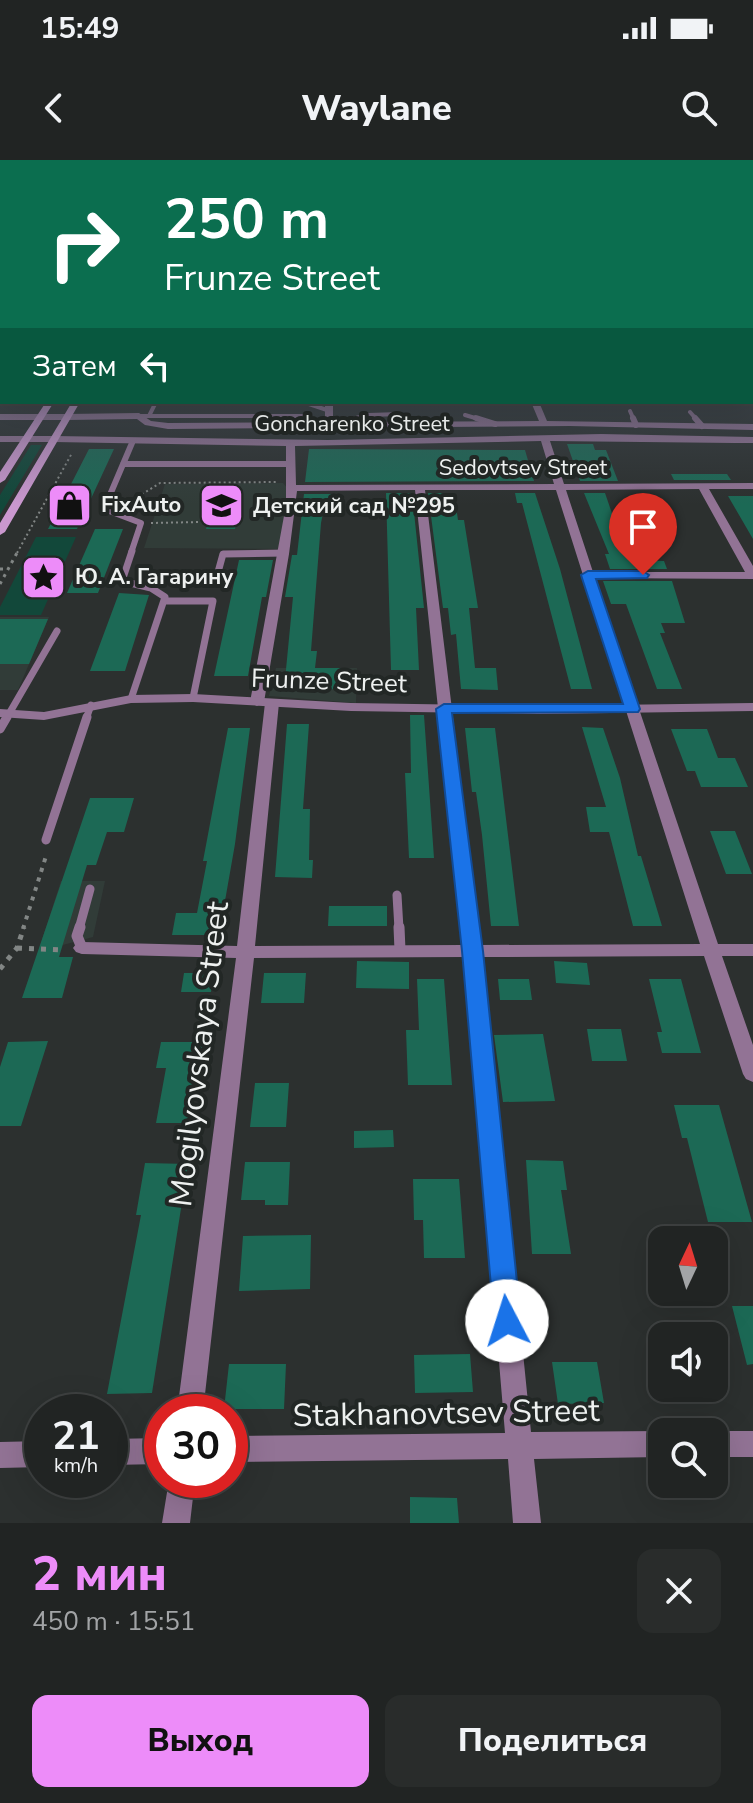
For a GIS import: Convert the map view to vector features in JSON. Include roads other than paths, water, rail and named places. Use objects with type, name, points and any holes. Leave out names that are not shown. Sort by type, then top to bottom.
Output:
[{"type":"main road","points":[[0,480],[49,404]]},
{"type":"main road","points":[[0,532],[75,404]]},
{"type":"street","points":[[536,404],[544,423]]},
{"type":"street","points":[[328,406],[335,424]]},
{"type":"street","name":"Goncharenko Street","points":[[0,417],[144,416],[157,426],[544,423],[753,427]]},
{"type":"street","name":"Goncharenko Street","points":[[0,439],[291,444],[600,437],[753,440]]},
{"type":"street","points":[[545,439],[666,819],[753,1074]]},
{"type":"street","name":"Mogilyovskaya Street","points":[[192,1394],[246,949],[264,702],[293,485],[287,464],[291,444]]},
{"type":"street","name":"Sedovtsev Street","points":[[293,485],[420,488],[753,486]]},
{"type":"street","points":[[588,575],[753,575],[703,487]]},
{"type":"street","points":[[420,488],[473,951],[527,1523]]},
{"type":"street","name":"Frunze Street","points":[[4,713],[44,716],[131,699],[193,698],[444,709],[753,707]]},
{"type":"street","points":[[82,948],[202,952],[246,949],[753,950]]},
{"type":"street","name":"Stakhanovtsev Street","points":[[248,1449],[648,1444]]},
{"type":"street","points":[[728,1444],[753,1444]]},
{"type":"street","points":[[0,1455],[24,1454]]},
{"type":"street","points":[[176,1523],[179,1498]]},
{"type":"lane","points":[[144,416],[154,404]]},
{"type":"lane","points":[[630,411],[636,425]]},
{"type":"lane","points":[[690,412],[702,426]]},
{"type":"lane","points":[[335,424],[369,415],[399,414]]},
{"type":"lane","points":[[465,415],[495,424]]},
{"type":"lane","points":[[144,416],[309,416]]},
{"type":"lane","points":[[131,699],[165,597],[151,588],[122,581],[141,523],[104,509],[132,443]]},
{"type":"lane","points":[[123,464],[287,464]]},
{"type":"lane","points":[[215,583],[223,554],[285,553]]},
{"type":"lane","points":[[164,601],[213,601],[193,698]]},
{"type":"lane","points":[[0,729],[4,713],[57,631]]},
{"type":"lane","points":[[46,840],[91,705]]},
{"type":"lane","points":[[82,948],[77,936],[90,889]]},
{"type":"lane","points":[[397,895],[400,950]]},
{"type":"place","name":"FixAuto","points":[[70,505]]},
{"type":"place","name":"Детский сад №295","points":[[222,506]]},
{"type":"place","name":"Ю. А. Гагарину","points":[[44,577]]}]
